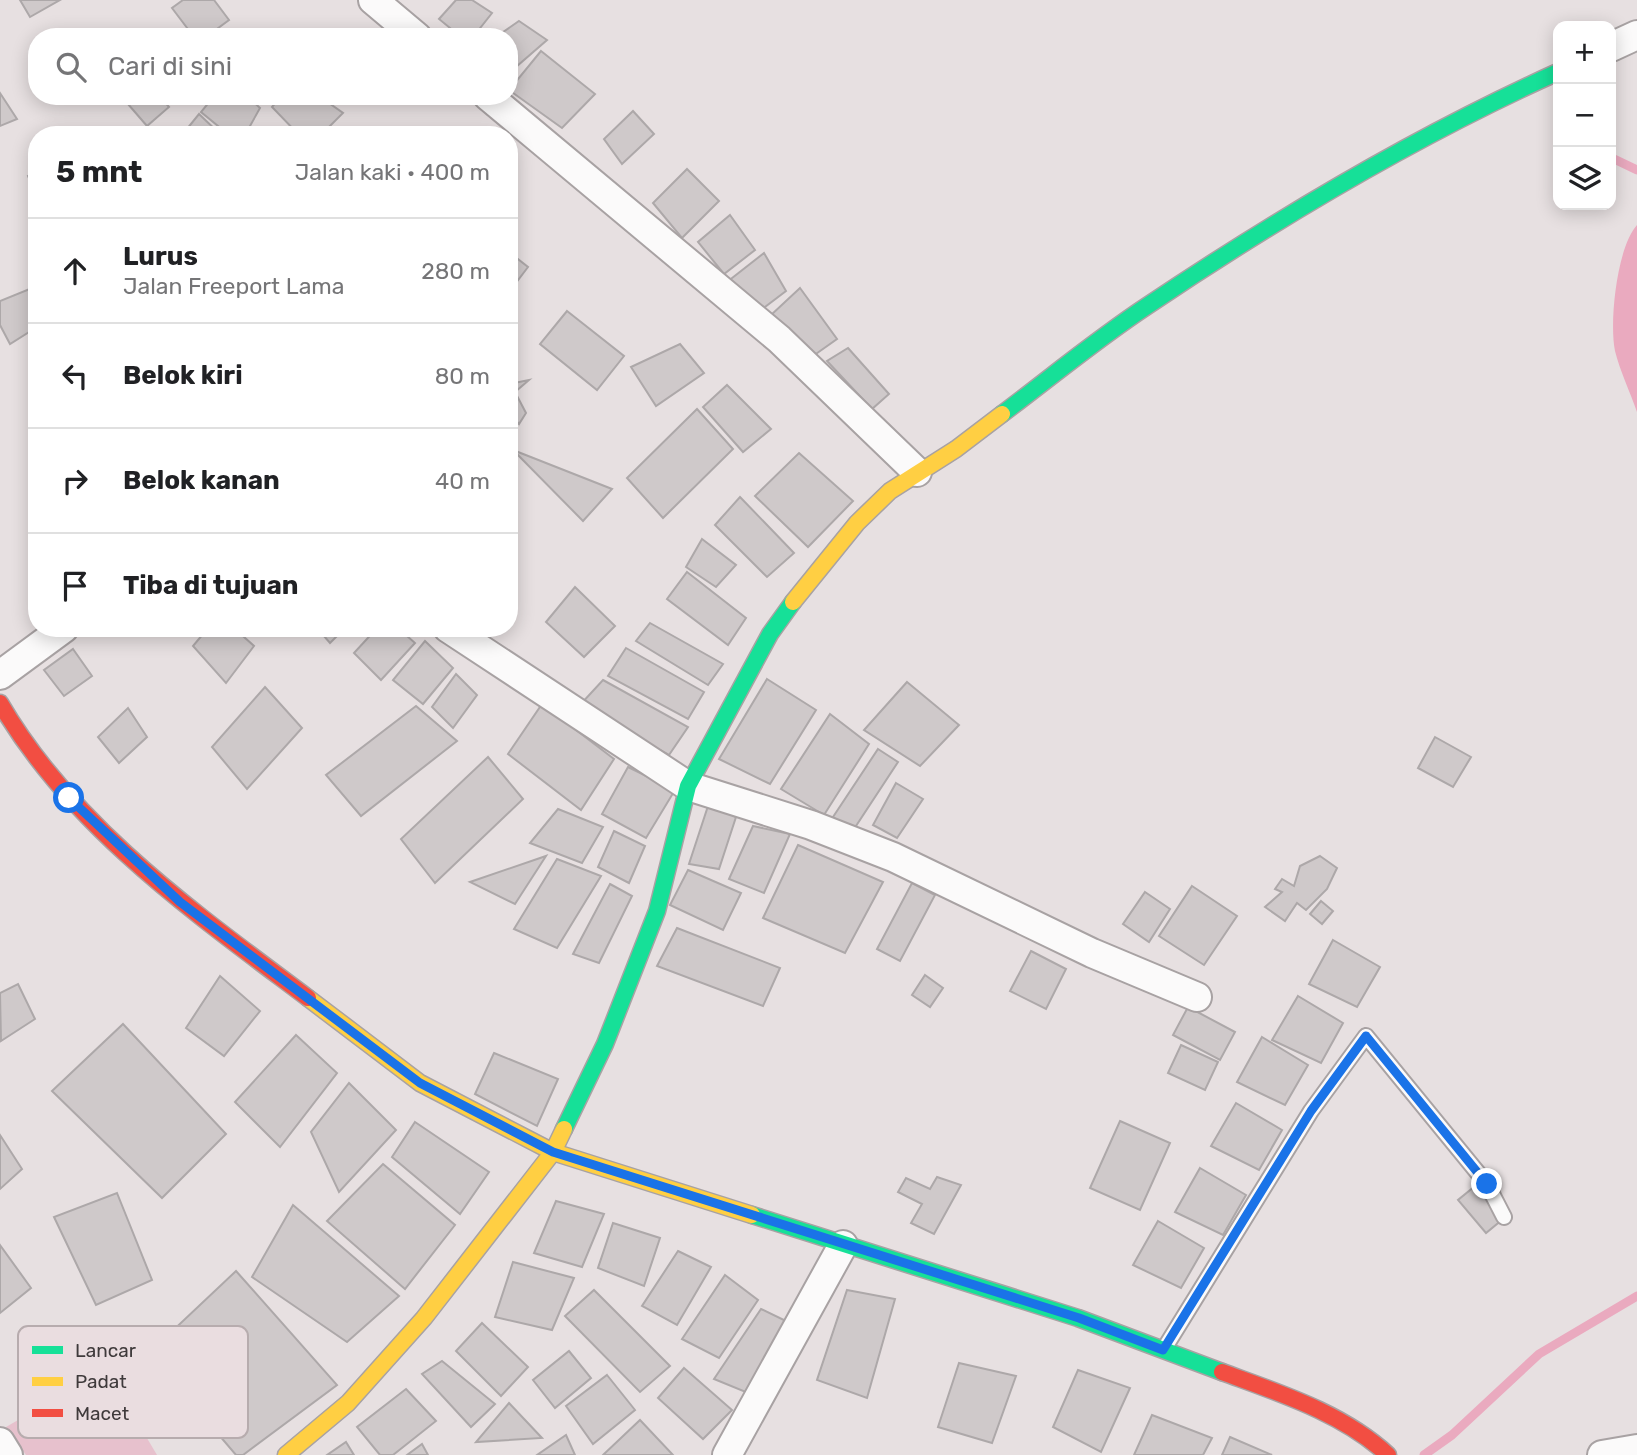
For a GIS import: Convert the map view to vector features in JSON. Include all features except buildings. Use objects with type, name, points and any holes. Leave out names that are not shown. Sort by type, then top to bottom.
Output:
[{"type":"street","points":[[373,0],[406,28]]},
{"type":"street","points":[[286,1455],[348,1403],[424,1318],[553,1152],[605,1044],[657,911],[688,786],[770,634],[813,574],[858,523],[890,491],[956,449],[1145,307],[1311,201],[1469,112],[1553,74]]},
{"type":"street","points":[[499,105],[779,339],[917,472]]},
{"type":"street","points":[[0,675],[52,637]]},
{"type":"street","points":[[462,637],[688,786],[811,825],[893,857],[1092,953],[1197,997]]},
{"type":"street","points":[[0,703],[22,741],[69,798],[180,902],[420,1083],[553,1152],[1079,1318],[1303,1402],[1373,1441],[1388,1455]]},
{"type":"street","points":[[727,1455],[843,1245]]},
{"type":"street","points":[[0,1442],[8,1455]]},
{"type":"street","points":[[1602,1455],[1637,1449]]},
{"type":"lane","points":[[1163,1350],[1311,1111],[1366,1036],[1487,1184],[1504,1217]]},
{"type":"shaded area","points":[[1637,225],[1637,412],[1615,351],[1613,322],[1616,285],[1624,250]]},
{"type":"shaded area","points":[[18,1420],[18,1438],[147,1438],[157,1455],[26,1455],[6,1427]]},
{"type":"waterway","points":[[1616,160],[1637,170]]},
{"type":"waterway","points":[[1424,1455],[1452,1435],[1539,1354],[1637,1296]]},
{"type":"traffic: fast","points":[[1002,414],[1128,319],[1297,210],[1399,151],[1553,74]]},
{"type":"traffic: fast","points":[[564,1129],[605,1044],[657,911],[688,786],[770,634],[793,602]]},
{"type":"traffic: fast","points":[[752,1215],[1078,1318],[1222,1372]]},
{"type":"traffic: slow","points":[[793,602],[857,523],[890,491],[956,449],[1002,414]]},
{"type":"traffic: slow","points":[[308,998],[420,1083],[553,1152],[752,1215]]},
{"type":"traffic: slow","points":[[286,1455],[348,1403],[424,1318],[553,1152],[564,1129]]},
{"type":"traffic: jam","points":[[0,703],[29,748],[99,828],[180,900],[308,998]]},
{"type":"traffic: jam","points":[[1222,1372],[1288,1396],[1331,1416],[1351,1427],[1388,1455]]},
{"type":"route","points":[[69,798],[180,902],[420,1083],[553,1152],[1079,1318],[1163,1350],[1311,1111],[1366,1036],[1487,1184]]}]
